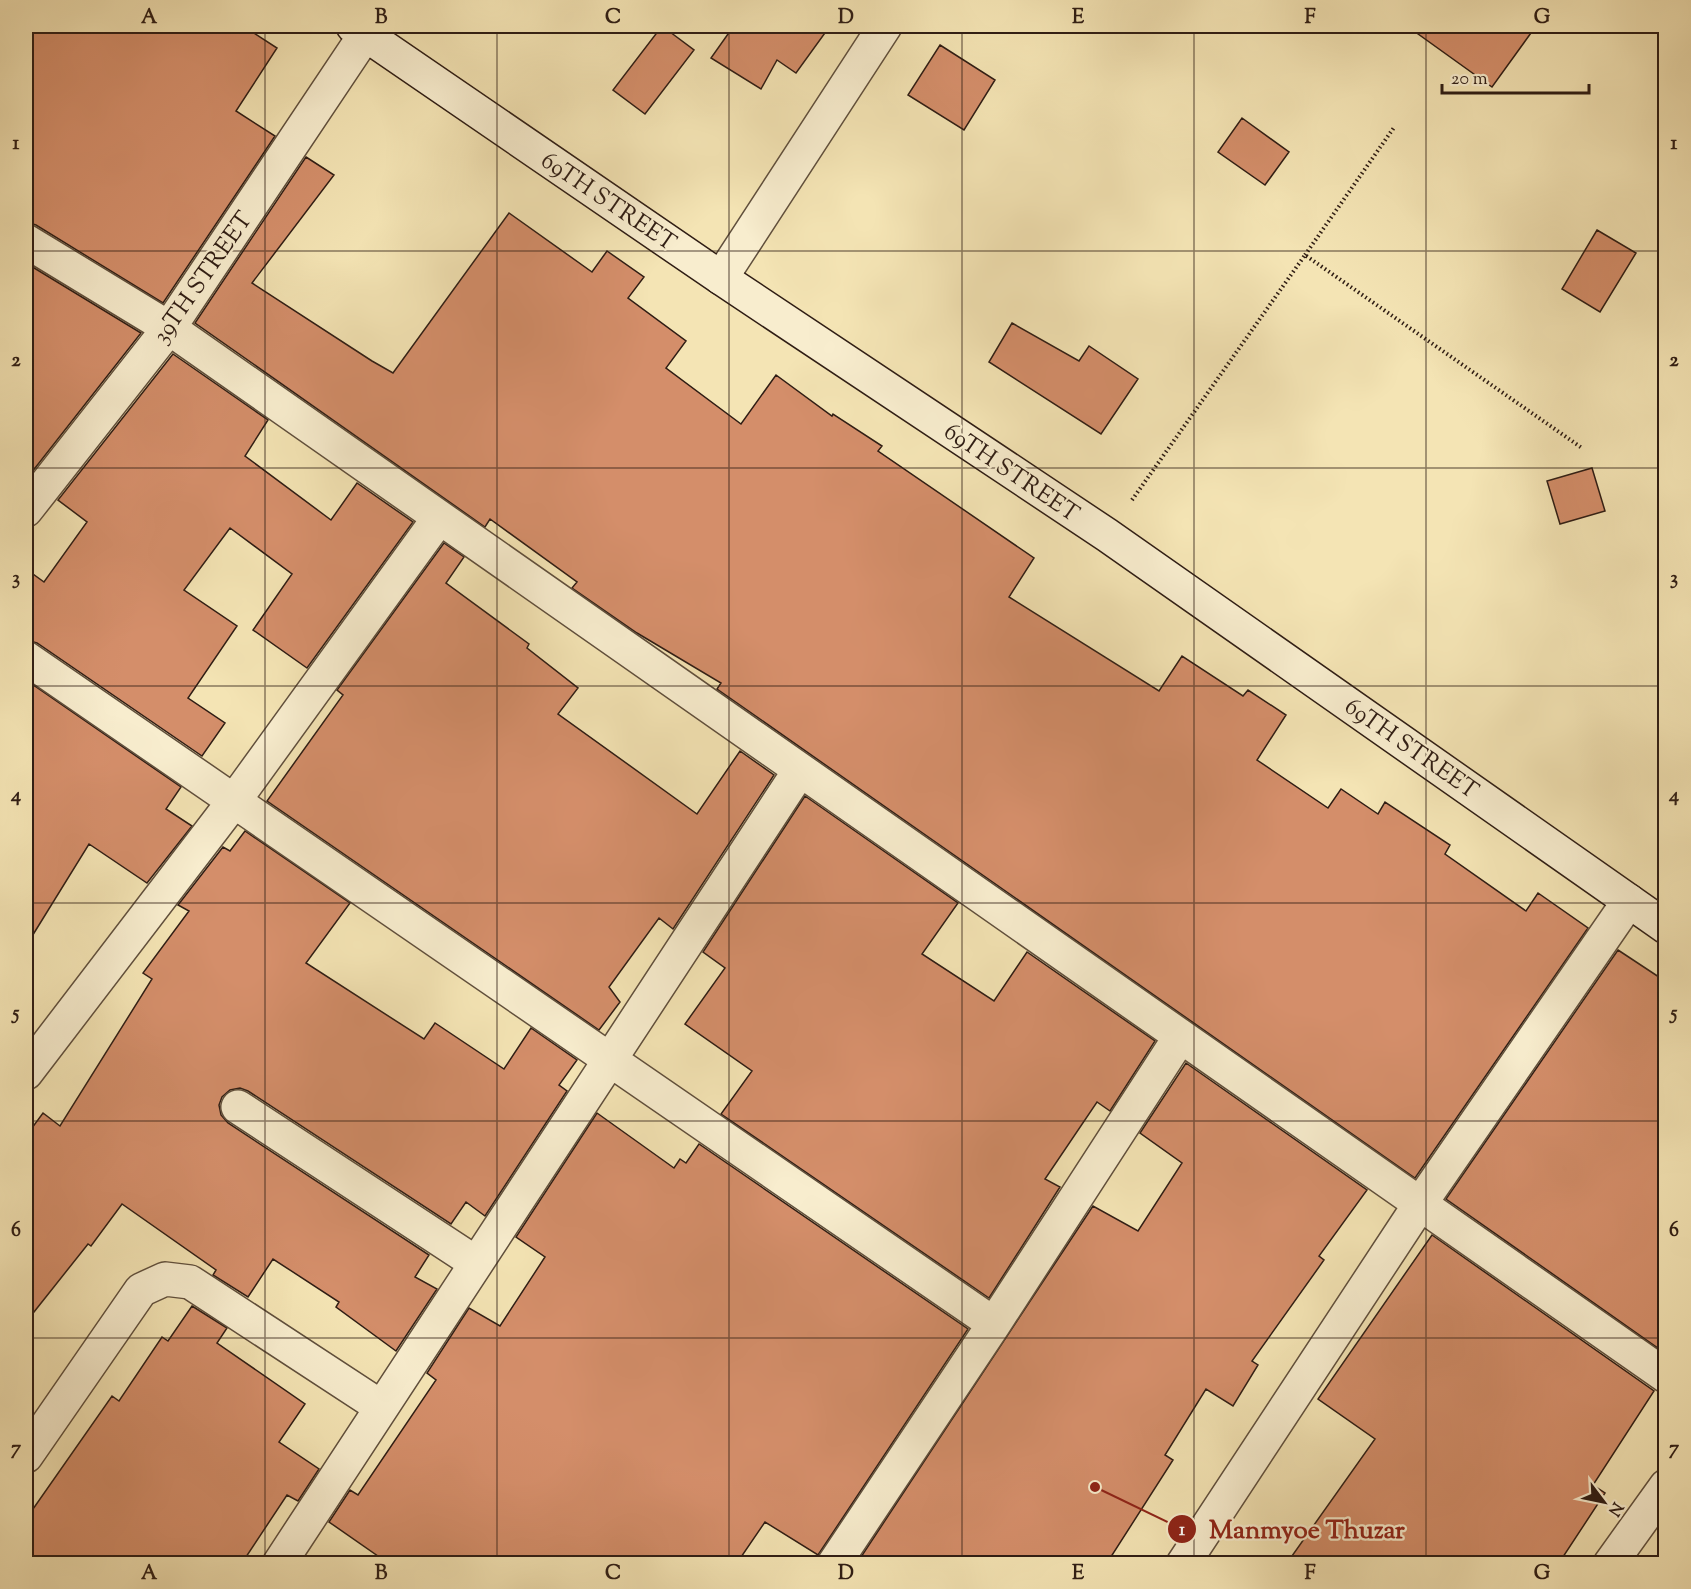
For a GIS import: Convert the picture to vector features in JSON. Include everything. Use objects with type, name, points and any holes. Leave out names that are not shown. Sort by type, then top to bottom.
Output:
[{"type":"street","points":[[721,278],[885,26]]},
{"type":"street","name":"69TH STREET","points":[[359,30],[721,278],[1107,535],[1665,927]]},
{"type":"street","name":"39TH STREET","points":[[26,510],[169,328],[359,30]]},
{"type":"street","points":[[26,240],[169,328],[1665,1376]]},
{"type":"street","points":[[26,1073],[234,801],[440,518]]},
{"type":"street","points":[[26,658],[994,1324]]},
{"type":"street","points":[[279,1563],[800,770]]},
{"type":"street","points":[[1183,1563],[1420,1204],[1629,901]]},
{"type":"street","points":[[834,1563],[994,1324],[1180,1036]]},
{"type":"street","points":[[238,1107],[476,1263]]},
{"type":"street","points":[[26,1456],[141,1290],[165,1279],[190,1282],[381,1407]]},
{"type":"street","points":[[1610,1563],[1665,1486]]},
{"type":"path","points":[[1107,535],[1395,126]]},
{"type":"path","points":[[1305,255],[1582,448]]},
{"type":"building","points":[[26,26],[243,26],[277,48],[236,111],[275,136],[163,303],[36,225],[26,222]]},
{"type":"building","points":[[662,26],[694,50],[645,114],[613,90]]},
{"type":"building","points":[[731,26],[830,26],[796,73],[777,60],[761,89],[711,58],[733,27]]},
{"type":"building","points":[[1407,26],[1536,26],[1492,87]]},
{"type":"building","points":[[940,45],[995,80],[964,130],[908,95]]},
{"type":"building","points":[[1242,118],[1289,152],[1265,185],[1218,152]]},
{"type":"building","points":[[306,157],[334,175],[252,283],[372,361],[393,373],[509,213],[592,272],[607,251],[644,277],[628,298],[686,341],[666,368],[741,424],[776,375],[832,416],[833,414],[882,446],[878,451],[1034,558],[1009,597],[1159,691],[1182,656],[1243,696],[1248,690],[1286,715],[1257,760],[1328,808],[1341,789],[1378,814],[1385,802],[1450,845],[1445,854],[1526,911],[1538,893],[1588,928],[1415,1178],[717,689],[721,683],[637,633],[572,588],[577,582],[490,519],[485,527],[195,323]]},
{"type":"building","points":[[1597,230],[1636,253],[1600,312],[1562,289]]},
{"type":"building","points":[[26,263],[141,333],[28,477],[26,476]]},
{"type":"building","points":[[1012,323],[1079,361],[1089,346],[1138,379],[1101,434],[989,362]]},
{"type":"building","points":[[173,354],[268,420],[245,456],[331,520],[357,483],[413,522],[307,668],[253,630],[292,574],[230,528],[184,590],[237,626],[188,698],[225,723],[202,756],[37,643],[26,640],[26,569],[44,582],[87,522],[58,500]]},
{"type":"building","points":[[1592,468],[1605,511],[1560,524],[1547,481]]},
{"type":"building","points":[[444,543],[464,557],[446,583],[529,644],[527,648],[578,688],[558,714],[697,814],[740,751],[774,775],[673,929],[659,918],[609,987],[620,1002],[599,1030],[267,801],[343,695],[337,690]]},
{"type":"building","points":[[26,680],[181,787],[166,809],[192,826],[147,883],[89,844],[26,946]]},
{"type":"building","points":[[805,796],[958,903],[922,954],[994,1001],[1027,952],[1155,1041],[1110,1111],[1097,1102],[1045,1179],[1060,1187],[989,1298],[721,1114],[752,1071],[685,1024],[725,968],[703,952]]},
{"type":"building","points":[[245,831],[350,903],[306,963],[424,1039],[435,1023],[504,1069],[531,1028],[577,1060],[559,1085],[567,1091],[485,1216],[466,1202],[451,1224],[248,1091],[240,1088],[230,1090],[222,1097],[219,1105],[221,1115],[228,1123],[429,1255],[415,1277],[437,1289],[396,1351],[336,1307],[339,1302],[273,1259],[248,1297],[213,1275],[216,1270],[122,1204],[91,1246],[88,1244],[26,1322],[26,1136],[43,1113],[60,1126],[152,979],[143,973],[189,911],[178,905],[223,847],[230,851]]},
{"type":"building","points":[[1618,950],[1665,981],[1665,1353],[1446,1199]]},
{"type":"building","points":[[1186,1063],[1367,1190],[1319,1256],[1324,1260],[1252,1361],[1258,1365],[1233,1406],[1206,1389],[1165,1455],[1173,1460],[1107,1563],[857,1563],[1093,1206],[1138,1231],[1182,1163],[1140,1133]]},
{"type":"building","points":[[597,1113],[674,1168],[680,1159],[686,1163],[699,1144],[968,1329],[818,1555],[765,1522],[737,1563],[388,1563],[329,1522],[350,1490],[358,1495],[436,1380],[427,1373],[469,1308],[500,1326],[545,1257],[516,1237]]},
{"type":"building","points":[[1432,1235],[1654,1391],[1593,1485],[1605,1493],[1559,1563],[1287,1563],[1375,1439],[1318,1399]]},
{"type":"building","points":[[192,1306],[227,1328],[217,1343],[305,1404],[279,1442],[319,1469],[298,1501],[287,1495],[242,1563],[26,1563],[26,1519],[112,1396],[119,1401],[162,1337],[168,1341]]},
{"type":"place","name":"Manmyoe Thuzar","points":[[1095,1487]]}]
